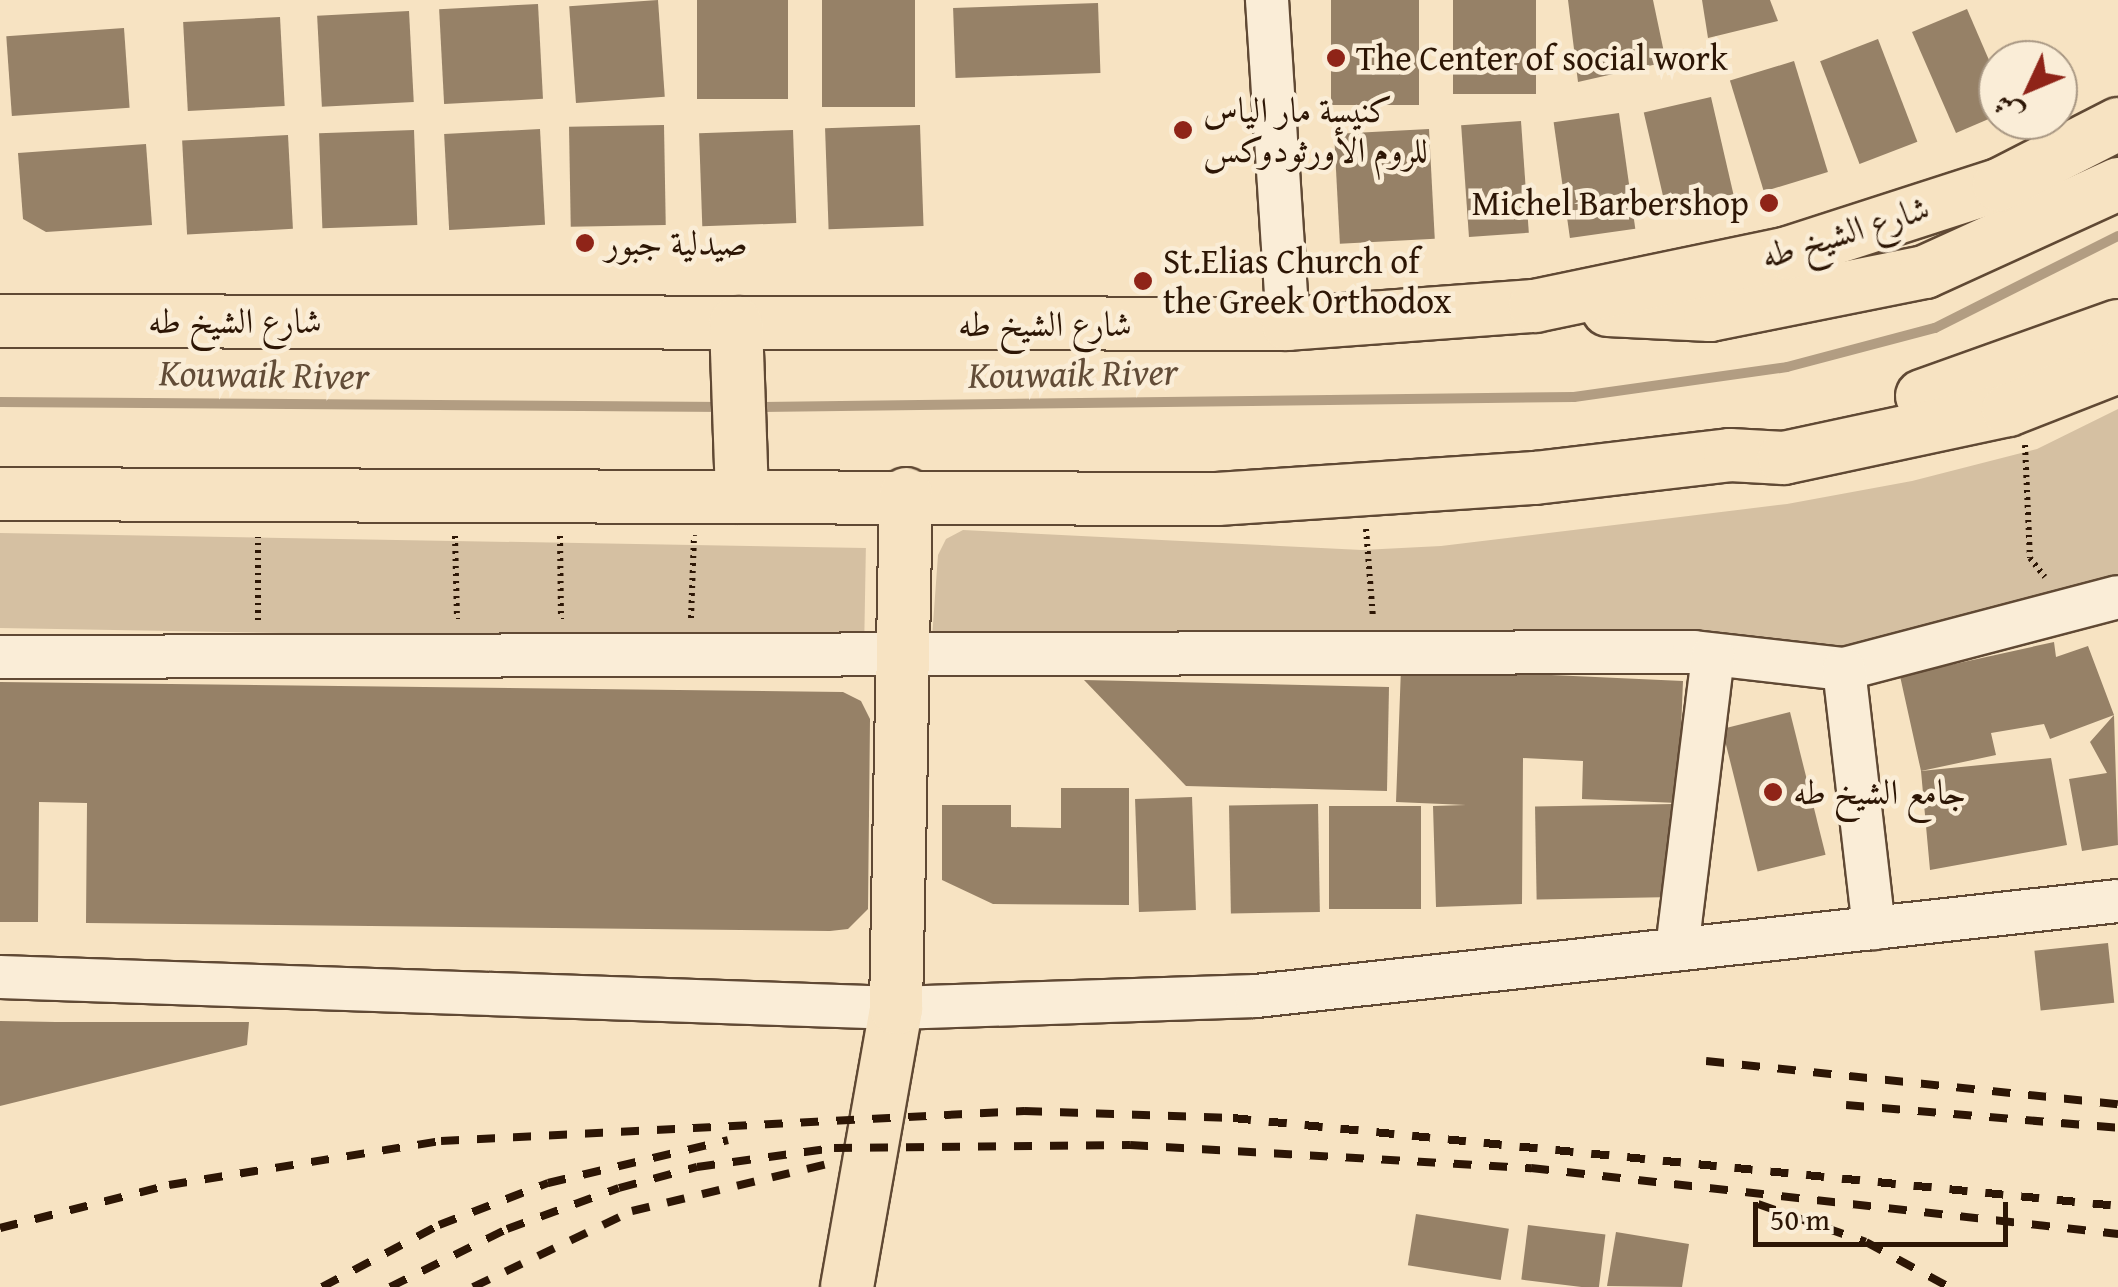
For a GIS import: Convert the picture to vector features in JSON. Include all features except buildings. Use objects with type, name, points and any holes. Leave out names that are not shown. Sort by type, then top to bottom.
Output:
[{"type":"main road","name":"شارع الشيخ طه","points":[[0,321],[1288,324],[1536,306],[1788,253],[1999,185],[2118,124]]},
{"type":"main road","points":[[1536,306],[1710,315],[1906,276],[2032,230],[2118,184]]},
{"type":"main road","points":[[719,497],[736,323]]},
{"type":"main road","points":[[1730,455],[1788,430],[1968,384],[2118,326]]},
{"type":"main road","points":[[0,494],[906,494],[1218,499],[1730,455],[1784,458],[2024,404],[2118,367]]},
{"type":"main road","points":[[847,1287],[896,1008],[906,494]]},
{"type":"street","points":[[1266,0],[1288,324]]},
{"type":"street","points":[[0,657],[1713,654],[1844,669],[2103,609]]},
{"type":"street","points":[[1677,949],[1713,654]]},
{"type":"street","points":[[1844,669],[1874,928]]},
{"type":"street","points":[[0,977],[896,1008],[1256,996],[2118,901]]},
{"type":"path","points":[[2024,404],[2030,558],[2103,609]]},
{"type":"path","points":[[1363,489],[1376,653]]},
{"type":"path","points":[[258,495],[258,656]]},
{"type":"path","points":[[454,496],[457,655]]},
{"type":"path","points":[[560,496],[561,655]]},
{"type":"path","points":[[690,654],[719,497]]},
{"type":"shaded area","points":[[2118,409],[2118,586],[1824,662],[932,638],[938,555],[946,539],[963,530],[1362,550],[1441,546],[1787,504],[1912,481],[2037,449]]},
{"type":"shaded area","points":[[0,533],[866,548],[864,643],[0,628]]},
{"type":"waterway","name":"Kouwaik River","points":[[753,407],[1574,397],[1787,367],[1935,328],[2118,236]]},
{"type":"waterway","name":"Kouwaik River","points":[[0,402],[726,407]]},
{"type":"railway","points":[[1706,1061],[2118,1104]]},
{"type":"railway","points":[[1846,1105],[2118,1128]]},
{"type":"railway","points":[[0,1228],[169,1185],[441,1141],[1024,1111],[1233,1118],[2118,1206]]},
{"type":"railway","points":[[322,1287],[439,1225],[548,1183],[728,1140]]},
{"type":"railway","points":[[390,1287],[507,1229],[619,1188],[697,1167],[834,1148],[1130,1145],[1531,1168],[2118,1234]]},
{"type":"railway","points":[[473,1287],[632,1211],[836,1162]]},
{"type":"railway","points":[[1758,1204],[1866,1242],[1949,1287]]},
{"type":"place","name":"The Center of social work","points":[[1336,58]]},
{"type":"place","name":"كنيسة مار الياس للروم الأورثودوكس","points":[[1183,130]]},
{"type":"place","name":"Michel Barbershop","points":[[1769,203]]},
{"type":"place","name":"صيدلية جبور","points":[[585,243]]},
{"type":"place","name":"St.Elias Church of the Greek Orthodox","points":[[1143,281]]},
{"type":"place","name":"جامع الشيخ طه","points":[[1773,792]]}]
